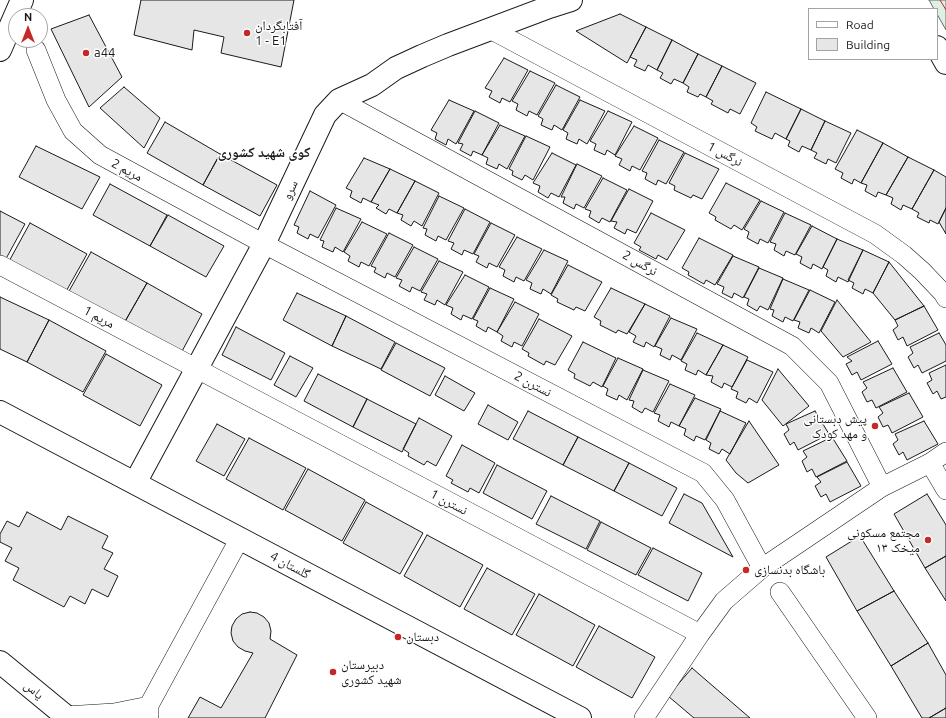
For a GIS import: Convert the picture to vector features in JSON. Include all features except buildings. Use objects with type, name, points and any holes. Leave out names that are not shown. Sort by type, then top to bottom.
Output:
[{"type":"street","name":"سرو","points":[[135,483],[264,244],[326,115],[339,100],[372,85],[396,68],[448,45],[571,0]]},
{"type":"street","points":[[0,50],[8,24]]},
{"type":"street","name":"نرگس 1","points":[[490,29],[875,234],[909,259],[946,298]]},
{"type":"street","points":[[938,49],[946,63]]},
{"type":"street","name":"مریم 2","points":[[36,50],[56,100],[73,131],[100,155],[264,244]]},
{"type":"street","name":"نرگس 2","points":[[339,100],[792,346],[830,383],[882,487]]},
{"type":"street","name":"نسترن 2","points":[[264,244],[704,473],[724,500],[762,568]]},
{"type":"street","name":"مریم 1","points":[[0,265],[197,369]]},
{"type":"street","name":"نسترن 1","points":[[197,369],[700,634]]},
{"type":"street","name":"گلستان 4","points":[[0,412],[580,718]]},
{"type":"street","points":[[644,718],[724,601],[762,568],[882,487],[930,463],[946,452]]},
{"type":"street","points":[[930,463],[946,490]]},
{"type":"street","points":[[66,717],[114,713],[147,714],[240,538]]},
{"type":"street","points":[[780,592],[867,718]]},
{"type":"street","name":"یاس","points":[[0,662],[66,717]]},
{"type":"green space","points":[[929,0],[946,0],[946,30],[938,16],[938,8],[933,8]]},
{"type":"power","points":[[940,0],[946,10]]},
{"type":"place","name":"آفتابگردان 1 - E1","points":[[247,33]]},
{"type":"place","name":"a44","points":[[86,53]]},
{"type":"place","name":"پیش دبستانی و مهد کودک","points":[[875,426]]},
{"type":"place","name":"مجتمع مسکونی میخک ۱۳","points":[[928,540]]},
{"type":"place","name":"باشگاه بدنسازی","points":[[746,570]]},
{"type":"place","name":"دبستان","points":[[398,637]]},
{"type":"place","name":"دبیرستان شهید کشوری","points":[[333,672]]},
{"type":"district","name":"کوی شهید کشوری","points":[[264,152]]}]
